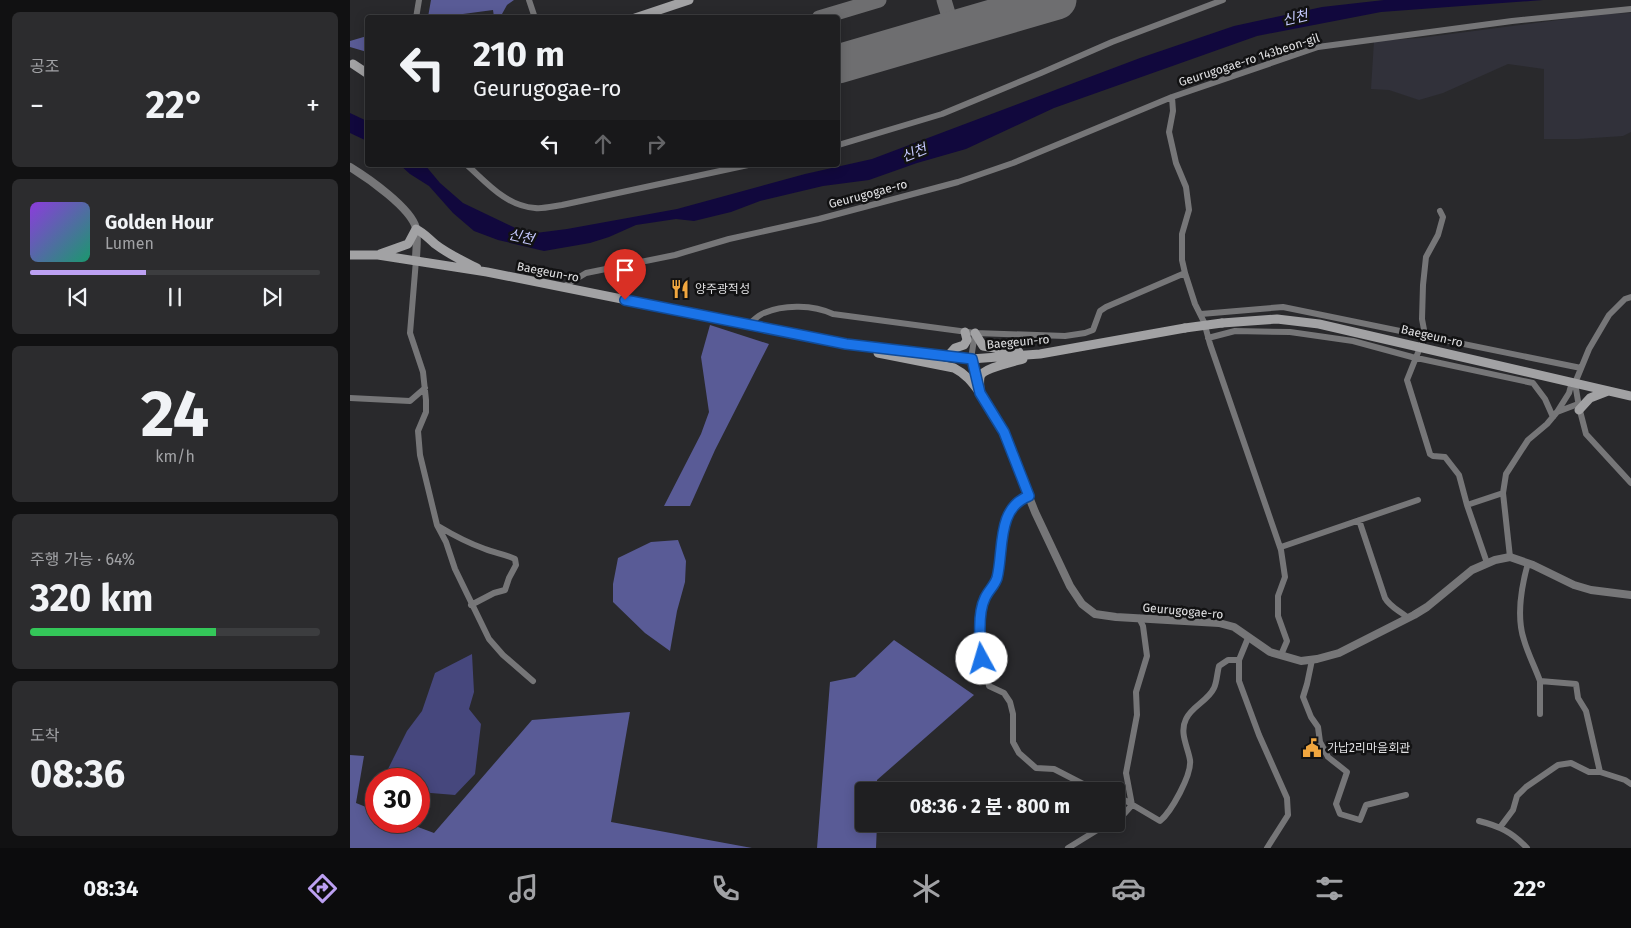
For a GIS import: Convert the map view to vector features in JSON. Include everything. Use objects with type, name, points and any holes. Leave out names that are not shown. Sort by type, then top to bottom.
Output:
[{"type":"main road","points":[[644,15],[688,0]]},
{"type":"main road","points":[[351,64],[365,67]]},
{"type":"main road","points":[[351,64],[365,72]]},
{"type":"main road","points":[[378,255],[408,244],[416,229],[452,255],[487,272]]},
{"type":"main road","name":"Baegeun-ro","points":[[350,255],[378,255],[487,272],[846,344],[972,359],[1034,355],[1185,328],[1277,319],[1319,324],[1421,346],[1631,396]]},
{"type":"main road","points":[[947,357],[955,348],[964,345],[967,340],[965,332]]},
{"type":"main road","points":[[975,333],[983,346],[1034,355]]},
{"type":"main road","points":[[846,344],[892,356],[954,368],[970,379],[980,393]]},
{"type":"main road","points":[[980,393],[980,377],[982,373],[1034,355]]},
{"type":"main road","points":[[1579,407],[1590,398],[1610,391]]},
{"type":"street","points":[[416,15],[419,0]]},
{"type":"street","points":[[529,0],[534,15]]},
{"type":"street","points":[[840,143],[942,114],[1112,42],[1223,0]]},
{"type":"street","name":"Geurugogae-ro 143beon-gil","points":[[1281,655],[1287,641],[1278,616],[1278,596],[1285,576],[1280,547],[1204,322],[1195,304],[1182,260],[1182,234],[1189,210],[1186,187],[1176,163],[1170,132],[1173,111],[1172,97],[1318,47],[1512,21],[1631,9]]},
{"type":"street","name":"Geurugogae-ro","points":[[563,287],[586,272],[675,254],[819,219],[958,182],[1014,163],[1172,97]]},
{"type":"street","points":[[350,167],[385,193],[411,216],[416,229],[416,260],[410,333],[423,372],[426,412],[418,432],[420,455],[437,525],[446,542],[455,569],[471,605],[489,639],[496,649],[533,681]]},
{"type":"street","points":[[469,167],[501,196],[511,202],[535,208],[562,205],[739,167]]},
{"type":"street","points":[[1440,211],[1443,217],[1438,234],[1426,257],[1422,319],[1425,335],[1407,380],[1430,454],[1445,457],[1459,474],[1466,505],[1487,563]]},
{"type":"street","points":[[748,325],[764,313],[778,309],[804,307],[834,314],[965,332],[1065,336],[1092,330],[1100,311],[1106,307],[1185,273]]},
{"type":"street","points":[[1631,297],[1609,315],[1588,349],[1574,382],[1555,414],[1528,440],[1506,474],[1503,493],[1510,557],[1528,563],[1574,585],[1590,590],[1631,595]]},
{"type":"street","points":[[1201,314],[1283,307],[1581,368]]},
{"type":"street","points":[[1208,338],[1235,331],[1290,332],[1353,341],[1417,358],[1533,383],[1555,414]]},
{"type":"street","points":[[972,359],[975,333]]},
{"type":"street","name":"Geurugogae-ro","points":[[972,359],[980,393],[1004,432],[1029,496],[1070,586],[1082,604],[1095,614],[1219,623],[1234,627],[1270,652],[1301,661],[1312,660],[1339,653],[1408,618],[1427,607],[1472,570],[1487,563],[1510,557]]},
{"type":"street","points":[[1574,382],[1586,434],[1631,483]]},
{"type":"street","points":[[350,398],[410,401],[425,388]]},
{"type":"street","points":[[1555,414],[1579,407]]},
{"type":"street","points":[[1466,505],[1503,493]]},
{"type":"street","points":[[1029,496],[1022,499],[1004,522],[996,580],[984,598],[979,639],[982,659],[989,686],[1004,693],[1010,702],[1013,714],[1013,742],[1019,753],[1036,768],[1054,769],[1079,782]]},
{"type":"street","points":[[1280,547],[1418,500]]},
{"type":"street","points":[[1360,520],[1385,598],[1389,605],[1408,618]]},
{"type":"street","points":[[437,525],[464,540],[515,560],[516,565],[505,590],[494,593],[471,605]]},
{"type":"street","points":[[1528,563],[1522,584],[1520,606],[1523,638],[1540,681],[1540,714]]},
{"type":"street","points":[[1132,805],[1126,773],[1137,715],[1136,692],[1147,656],[1143,626],[1139,618]]},
{"type":"street","points":[[1248,638],[1239,660],[1239,681],[1259,735],[1287,798],[1288,815],[1267,848]]},
{"type":"street","points":[[1125,801],[1160,821],[1166,816],[1175,802],[1188,771],[1190,761],[1184,739],[1184,721],[1191,710],[1214,689],[1219,666],[1228,660],[1239,660]]},
{"type":"street","points":[[1312,660],[1303,697],[1311,717],[1318,727],[1320,742],[1328,757],[1347,772],[1336,804],[1340,814],[1360,820],[1366,805],[1406,794]]},
{"type":"street","points":[[1540,681],[1576,684],[1578,698],[1586,711],[1600,772]]},
{"type":"street","points":[[1501,826],[1513,810],[1517,796],[1558,765],[1571,763],[1588,772],[1600,772],[1625,780],[1631,784]]},
{"type":"street","points":[[1125,813],[1132,805]]},
{"type":"street","points":[[1479,821],[1501,826],[1520,840],[1527,848]]},
{"type":"street","points":[[1068,848],[1094,832]]},
{"type":"shaded area","points":[[431,0],[514,0],[507,5],[502,15],[494,15],[493,10],[461,15],[428,15]]},
{"type":"shaded area","points":[[1631,13],[1631,132],[1623,136],[1544,139],[1544,69],[1508,64],[1443,93],[1419,100],[1389,90],[1371,89],[1374,41],[1420,38],[1605,14]]},
{"type":"shaded area","points":[[365,37],[365,51],[350,47],[350,41]]},
{"type":"shaded area","points":[[710,325],[769,344],[715,450],[690,506],[664,506],[701,434],[709,412],[701,357]]},
{"type":"shaded area","points":[[678,540],[686,561],[685,582],[677,611],[670,651],[645,633],[613,602],[613,584],[618,558],[651,542]]},
{"type":"shaded area","points":[[894,640],[974,695],[877,782],[855,782],[855,832],[877,832],[876,848],[817,848],[830,682],[855,677]]},
{"type":"shaded area","points":[[472,654],[474,692],[469,709],[481,724],[475,774],[455,795],[430,793],[430,768],[388,768],[407,731],[422,711],[435,673]]},
{"type":"shaded area","points":[[630,712],[611,822],[752,848],[350,848],[350,755],[364,756],[356,803],[365,807],[365,833],[434,833],[532,720]]},
{"type":"water","name":"신천","points":[[1384,0],[1543,0],[1381,12],[1257,36],[1054,108],[966,149],[917,163],[869,180],[823,186],[760,201],[731,212],[694,221],[676,219],[636,225],[590,243],[544,251],[498,240],[474,231],[453,213],[429,186],[402,167],[427,167],[440,183],[463,203],[528,234],[567,229],[677,209],[805,174],[872,159],[1140,58],[1234,26],[1322,7]]},
{"type":"water","points":[[350,113],[365,120],[365,140],[350,133]]},
{"type":"taxiway","points":[[829,15],[879,0]]},
{"type":"taxiway","points":[[944,0],[953,30]]},
{"type":"runway","points":[[840,63],[1057,0]]},
{"type":"place","name":"양주광적성","points":[[680,289]]},
{"type":"place","name":"가납2리마을회관","points":[[1312,748]]},
{"type":"route","points":[[625,300],[846,344],[972,359],[980,393],[1004,432],[1029,496],[1022,499],[1004,522],[996,580],[984,598],[979,639],[982,659]]}]
